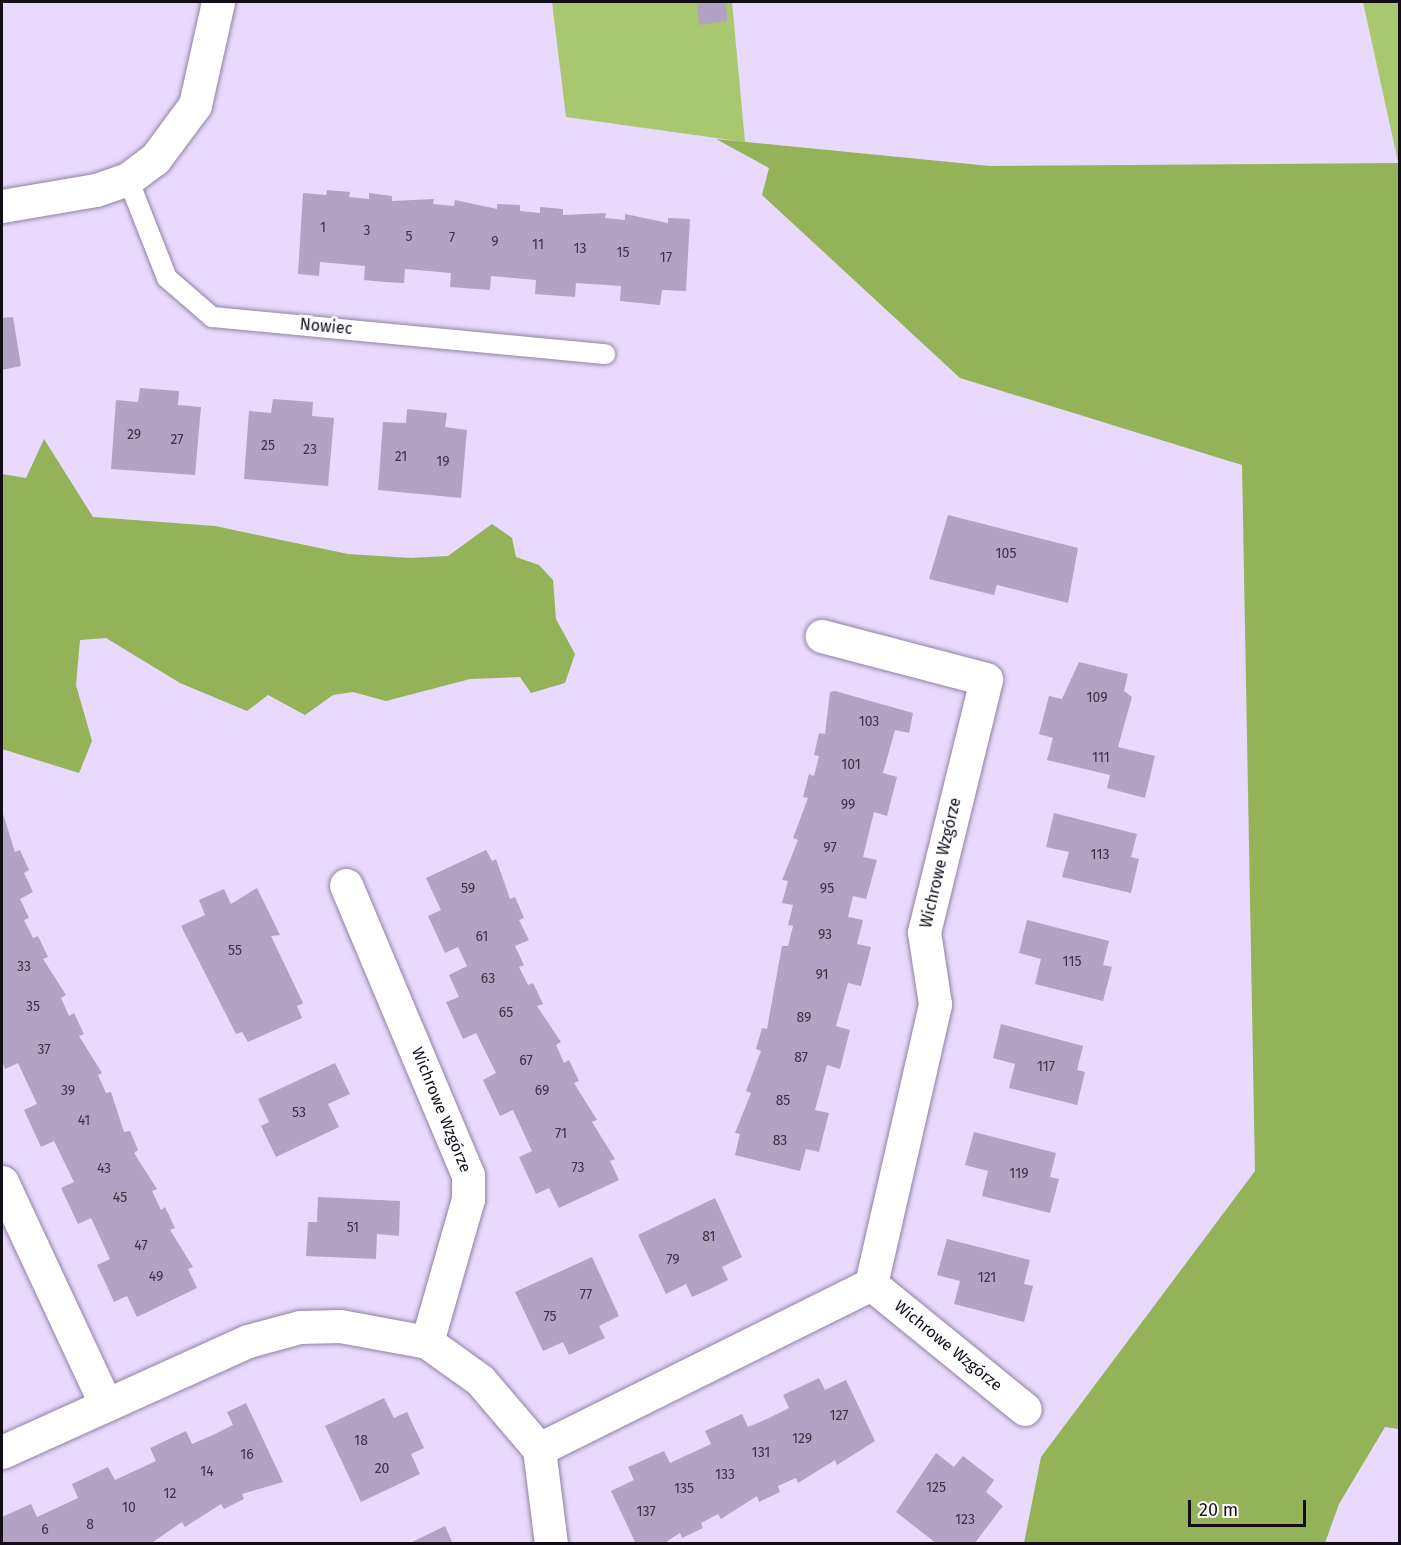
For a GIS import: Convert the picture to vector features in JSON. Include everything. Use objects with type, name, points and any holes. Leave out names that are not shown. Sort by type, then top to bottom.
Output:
[{"type":"street","points":[[2,206],[96,190],[128,179],[155,159],[195,105],[218,2]]},
{"type":"street","name":"Wichrowe Wzgórze","points":[[822,636],[986,679],[924,932],[935,1004],[871,1284],[1025,1409]]},
{"type":"street","name":"Wichrowe Wzgórze","points":[[346,885],[468,1175],[468,1199],[427,1342]]},
{"type":"street","points":[[2,1182],[105,1401]]},
{"type":"street","points":[[539,1449],[871,1284]]},
{"type":"street","points":[[2,1452],[105,1401],[248,1341],[300,1327],[340,1326],[427,1342],[480,1380],[539,1449],[551,1544]]},
{"type":"lane","name":"Nowiec","points":[[128,179],[167,278],[212,317],[605,354]]},
{"type":"green space","points":[[552,2],[732,2],[745,142],[566,117]]},
{"type":"green space","points":[[1363,2],[1399,2],[1399,163],[1398,162]]},
{"type":"green space","points":[[716,139],[990,166],[1399,163],[1399,1429],[1385,1427],[1339,1504],[1325,1543],[1024,1543],[1041,1457],[1255,1171],[1242,465],[960,378],[762,195],[769,168]]},
{"type":"green space","points":[[44,439],[93,517],[215,526],[348,554],[411,558],[448,556],[492,524],[512,538],[516,557],[539,565],[553,580],[556,619],[575,654],[565,683],[531,693],[520,677],[470,679],[386,701],[353,692],[333,695],[305,715],[268,695],[247,711],[180,683],[106,638],[80,640],[76,685],[92,741],[79,773],[2,749],[2,474],[26,478]]},
{"type":"building","points":[[697,2],[726,2],[727,21],[699,25]]},
{"type":"building","points":[[327,190],[350,192],[349,197],[369,199],[369,193],[392,196],[392,201],[434,199],[433,204],[454,206],[455,200],[497,209],[497,204],[520,205],[520,211],[540,213],[540,207],[563,209],[563,215],[606,213],[605,218],[625,220],[625,214],[668,223],[668,218],[690,219],[686,291],[662,290],[660,305],[620,301],[621,286],[576,283],[575,297],[535,294],[536,280],[491,276],[490,290],[450,287],[451,273],[405,269],[404,283],[384,282],[364,280],[365,266],[320,262],[319,276],[298,274],[303,193],[326,195]]},
{"type":"building","points":[[13,317],[21,366],[2,370],[2,318]]},
{"type":"building","points":[[140,388],[179,391],[178,405],[201,407],[195,475],[111,469],[116,400],[138,402]]},
{"type":"building","points":[[273,399],[313,402],[312,416],[334,418],[328,486],[244,479],[249,411],[271,413]]},
{"type":"building","points":[[407,409],[447,413],[445,427],[467,430],[461,498],[378,490],[383,422],[406,423]]},
{"type":"building","points":[[948,515],[1078,548],[1068,603],[997,585],[994,595],[929,579]]},
{"type":"building","points":[[1079,662],[1128,674],[1124,691],[1132,697],[1118,747],[1155,756],[1145,798],[1107,788],[1110,775],[1047,760],[1053,738],[1039,734],[1049,696],[1062,699]]},
{"type":"building","points":[[835,691],[913,713],[909,733],[895,730],[883,773],[897,777],[887,816],[874,812],[863,857],[877,860],[866,899],[853,896],[848,917],[863,920],[857,944],[871,947],[861,986],[848,983],[836,1026],[850,1030],[840,1069],[827,1065],[815,1110],[829,1113],[819,1152],[806,1149],[800,1171],[735,1155],[740,1134],[735,1133],[751,1093],[746,1091],[761,1051],[756,1049],[762,1028],[767,1029],[782,946],[788,946],[793,926],[788,925],[793,905],[782,903],[788,881],[782,880],[798,840],[793,838],[808,798],[803,797],[809,774],[814,776],[819,756],[814,755],[819,733],[825,734],[830,692]]},
{"type":"building","points":[[2,811],[15,852],[20,850],[29,870],[24,873],[33,892],[20,899],[29,918],[24,920],[33,938],[38,936],[48,957],[43,959],[66,995],[61,998],[69,1016],[74,1013],[84,1034],[79,1036],[102,1073],[98,1075],[106,1093],[111,1092],[124,1132],[130,1131],[138,1150],[134,1153],[157,1189],[152,1191],[161,1210],[165,1207],[175,1228],[170,1230],[193,1267],[188,1269],[197,1288],[137,1317],[127,1296],[114,1302],[97,1265],[110,1259],[91,1218],[78,1224],[61,1188],[74,1182],[54,1141],[41,1147],[24,1110],[37,1104],[18,1063],[5,1069],[2,1061]]},
{"type":"building","points":[[1054,813],[1137,834],[1131,857],[1139,859],[1131,893],[1062,877],[1069,852],[1046,847]]},
{"type":"building","points":[[486,850],[492,861],[496,859],[510,899],[515,897],[524,918],[519,920],[529,940],[515,946],[524,965],[519,967],[528,985],[533,983],[543,1004],[537,1006],[561,1042],[556,1045],[564,1063],[569,1060],[579,1081],[574,1083],[597,1120],[592,1122],[615,1159],[610,1161],[619,1180],[559,1208],[549,1188],[536,1194],[519,1157],[532,1151],[513,1110],[500,1116],[483,1080],[496,1073],[476,1033],[463,1039],[446,1002],[459,997],[449,975],[467,966],[458,947],[445,953],[428,916],[441,910],[426,878]]},
{"type":"building","points":[[257,888],[280,935],[271,936],[303,1003],[297,1006],[302,1018],[248,1042],[242,1032],[236,1034],[181,926],[205,915],[199,900],[224,889],[231,904]]},
{"type":"building","points":[[1027,920],[1109,941],[1103,965],[1112,967],[1103,1001],[1035,984],[1041,959],[1019,953]]},
{"type":"building","points":[[1001,1024],[1083,1046],[1077,1070],[1085,1072],[1077,1105],[1009,1088],[1015,1064],[993,1058]]},
{"type":"building","points":[[335,1063],[350,1094],[328,1104],[339,1127],[276,1157],[261,1126],[269,1122],[258,1099]]},
{"type":"building","points":[[974,1132],[1056,1153],[1050,1177],[1059,1179],[1050,1213],[982,1196],[988,1171],[965,1165]]},
{"type":"building","points":[[318,1197],[400,1201],[399,1236],[377,1234],[376,1259],[306,1256],[308,1222],[317,1222]]},
{"type":"building","points":[[715,1198],[742,1257],[722,1267],[728,1280],[710,1289],[692,1297],[686,1284],[666,1294],[638,1235]]},
{"type":"building","points":[[947,1239],[1030,1260],[1024,1284],[1033,1286],[1024,1322],[954,1304],[960,1281],[937,1275]]},
{"type":"building","points":[[592,1257],[619,1316],[599,1326],[605,1338],[569,1355],[563,1342],[543,1351],[515,1292]]},
{"type":"building","points":[[819,1378],[825,1390],[846,1380],[875,1441],[837,1465],[835,1460],[798,1483],[796,1478],[778,1486],[780,1492],[759,1502],[757,1496],[721,1519],[718,1514],[701,1523],[703,1528],[682,1538],[680,1533],[663,1544],[636,1544],[611,1491],[634,1480],[628,1467],[664,1451],[670,1463],[711,1444],[705,1431],[742,1414],[748,1427],[769,1418],[789,1408],[783,1395]]},
{"type":"building","points":[[384,1398],[394,1418],[407,1412],[424,1448],[411,1454],[420,1474],[361,1502],[325,1426]]},
{"type":"building","points":[[246,1403],[283,1482],[242,1494],[244,1499],[224,1509],[221,1504],[185,1527],[182,1522],[150,1544],[2,1544],[2,1517],[31,1504],[37,1517],[78,1498],[72,1484],[108,1467],[115,1480],[156,1461],[150,1448],[186,1431],[192,1444],[213,1435],[233,1425],[227,1412]]},
{"type":"building","points":[[936,1453],[954,1467],[963,1456],[994,1480],[986,1492],[1003,1506],[974,1544],[937,1544],[896,1512]]},
{"type":"building","points":[[445,1526],[453,1544],[408,1544]]}]
